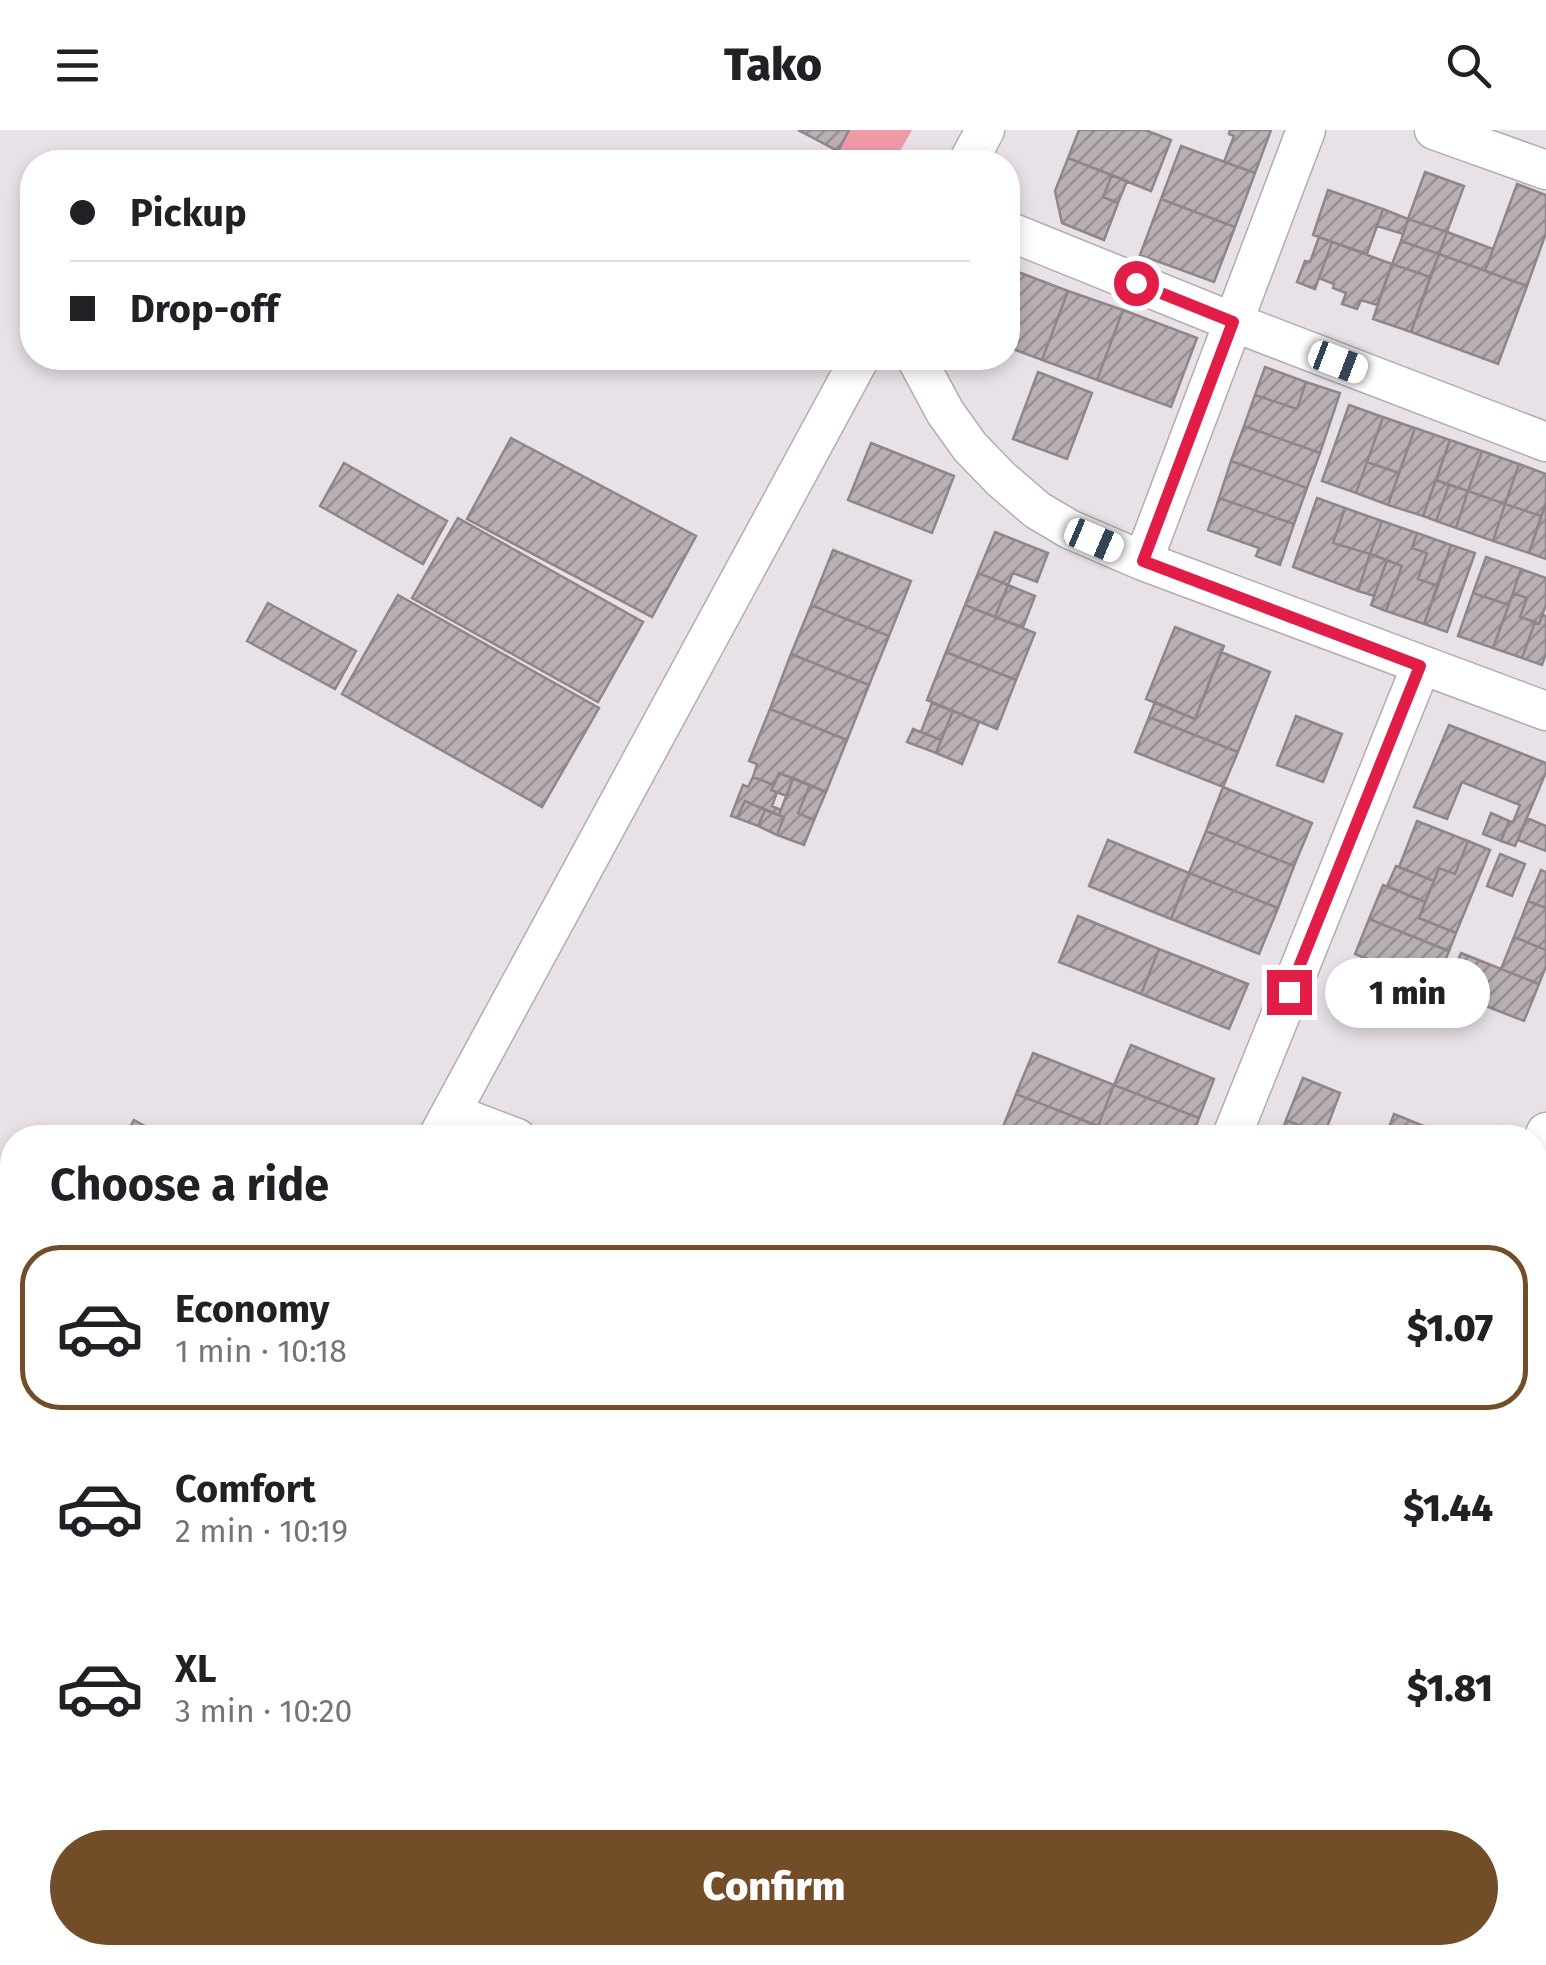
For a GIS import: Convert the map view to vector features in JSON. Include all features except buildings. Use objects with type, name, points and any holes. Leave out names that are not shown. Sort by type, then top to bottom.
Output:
[{"type":"street","points":[[1143,561],[1306,130]]},
{"type":"street","points":[[1434,130],[1546,170]]},
{"type":"street","points":[[1020,236],[1546,442]]},
{"type":"street","points":[[444,1125],[853,370]]},
{"type":"street","points":[[922,370],[945,412],[970,446],[1036,510],[1069,529],[1143,561],[1546,711]]},
{"type":"street","points":[[1236,1125],[1420,666]]},
{"type":"shaded area","points":[[798,130],[912,130],[901,150],[837,150]]},
{"type":"route","points":[[1136,283],[1233,322],[1143,561],[1420,666],[1289,992]]}]
